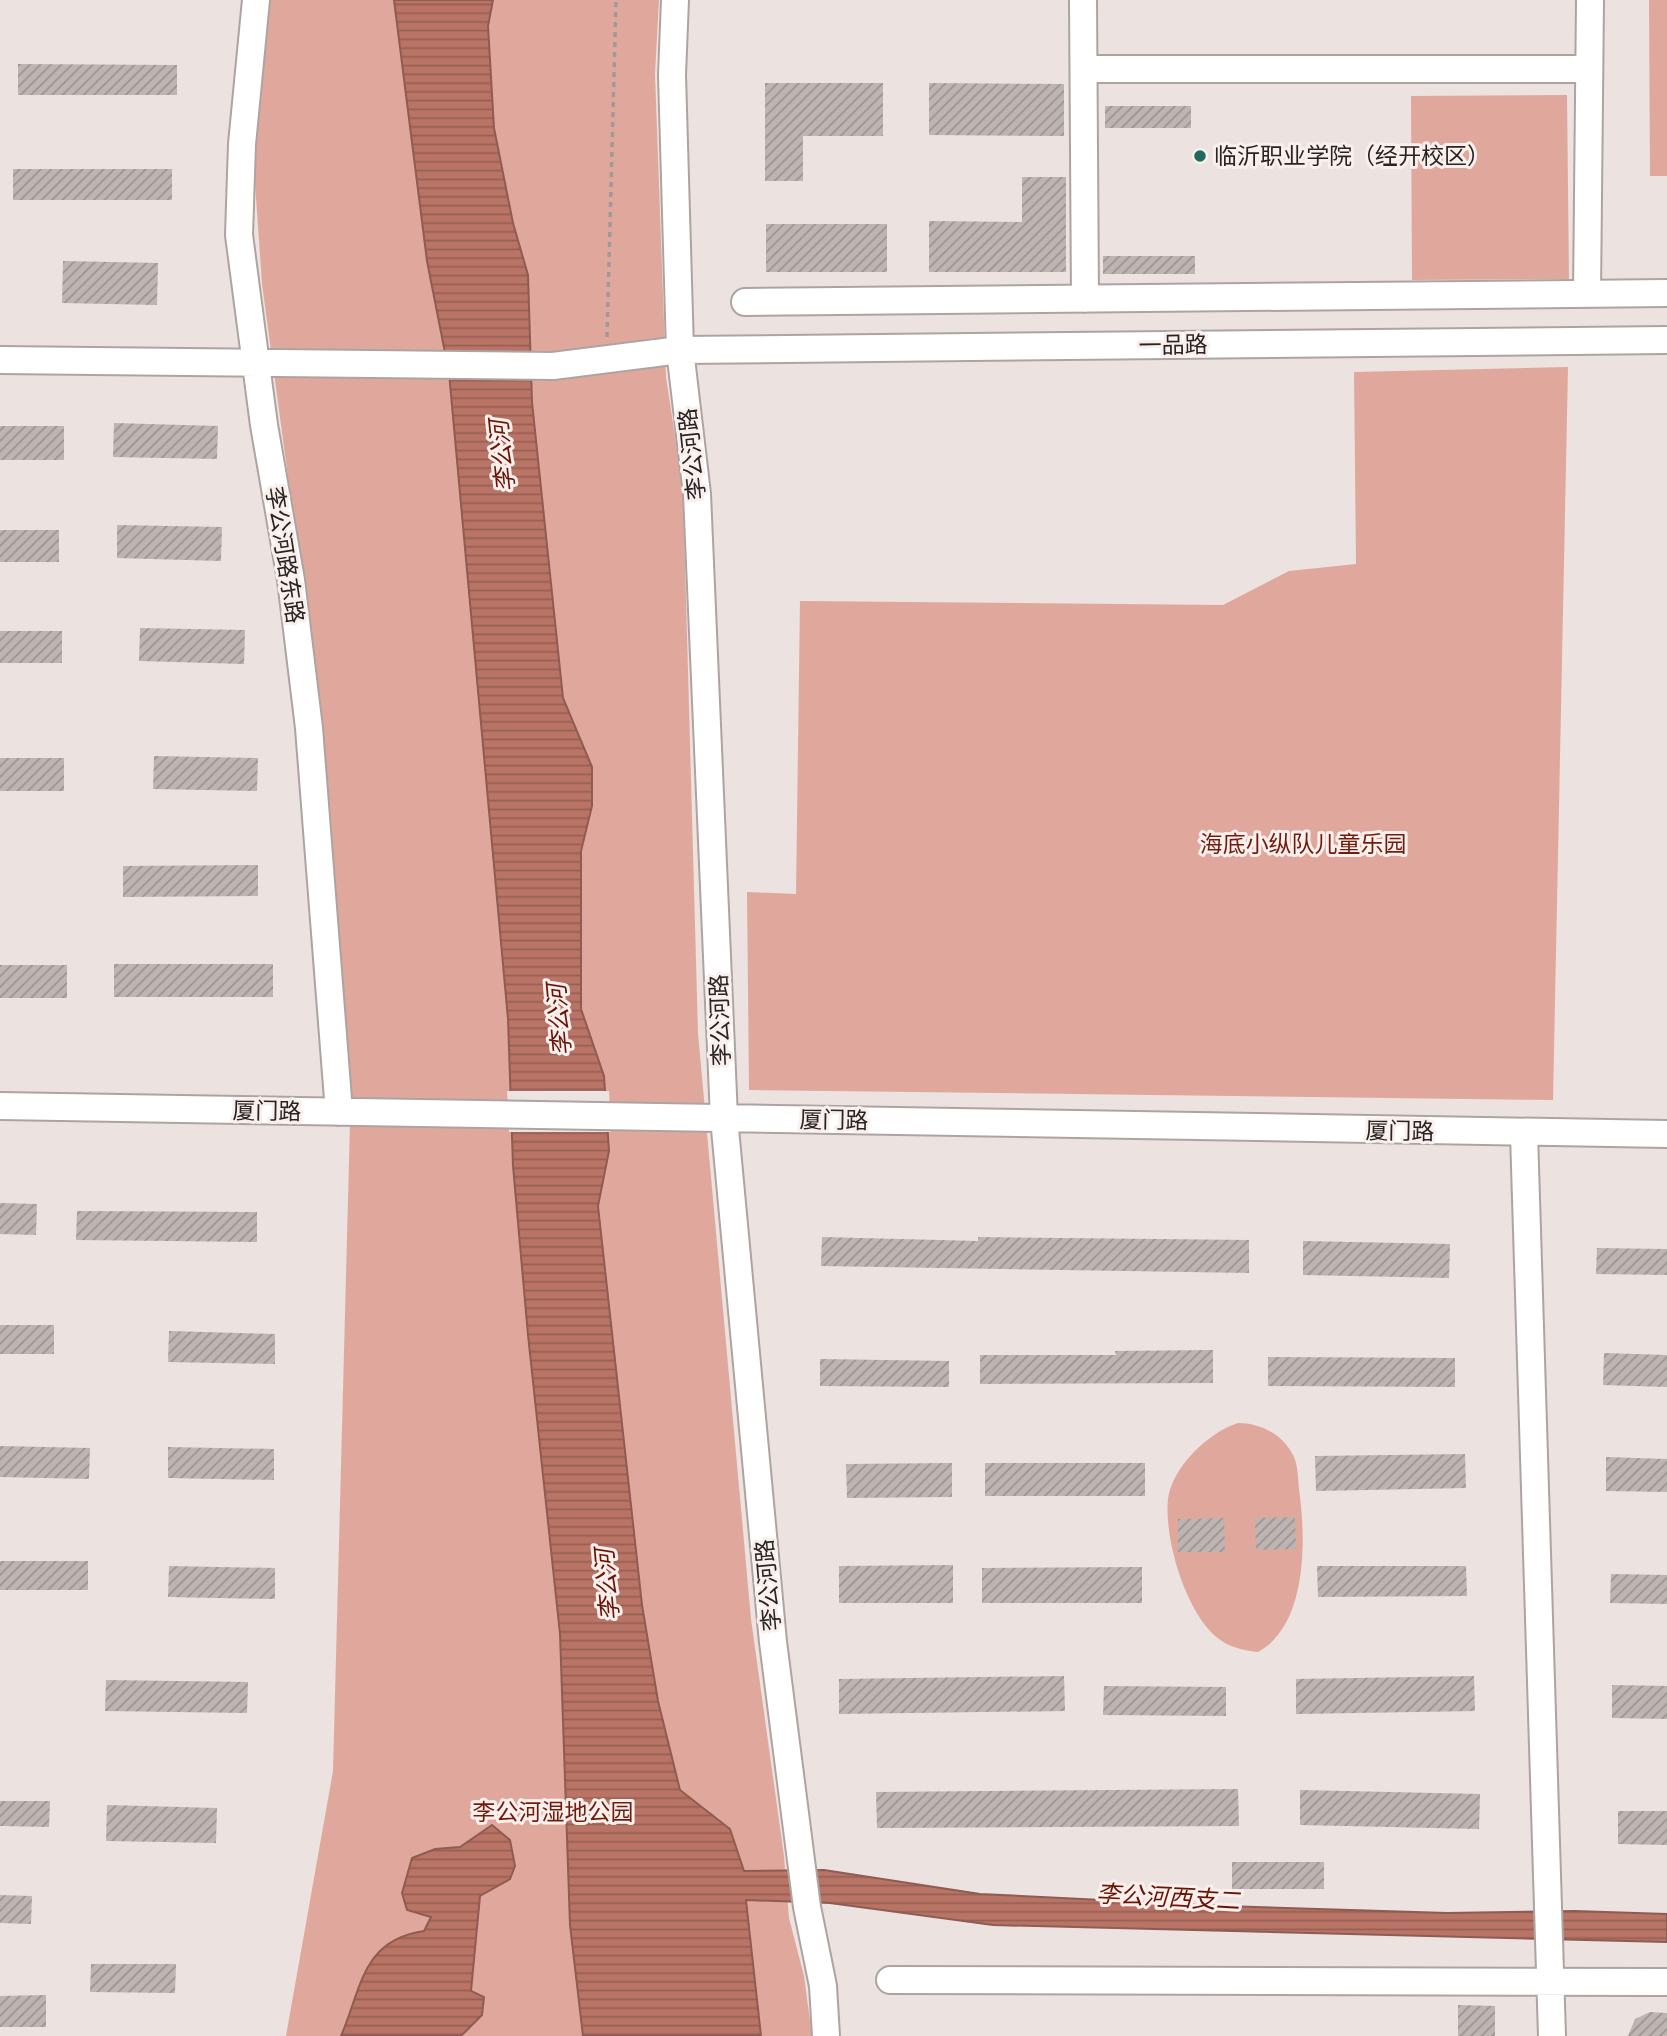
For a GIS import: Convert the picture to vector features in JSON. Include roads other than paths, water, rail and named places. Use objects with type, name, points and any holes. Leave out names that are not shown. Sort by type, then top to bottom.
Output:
[{"type":"street","name":"李公河路东路","points":[[256,0],[242,144],[239,235],[256,362],[291,580],[309,728],[339,1112]]},
{"type":"street","name":"李公河路","points":[[675,0],[672,75],[680,350],[697,494],[724,1118],[773,1642],[807,1907],[822,1986],[827,2036]]},
{"type":"street","points":[[1083,0],[1085,299]]},
{"type":"street","points":[[1587,294],[1590,0]]},
{"type":"street","points":[[1084,69],[1589,69]]},
{"type":"street","points":[[745,302],[1667,293]]},
{"type":"street","name":"一品路","points":[[0,360],[553,366],[606,362],[680,350],[1667,340]]},
{"type":"street","name":"厦门路","points":[[0,1106],[1524,1134],[1667,1134]]},
{"type":"street","points":[[1524,1134],[1552,2036]]},
{"type":"street","points":[[890,1980],[1667,1982]]},
{"type":"water","name":"李公河","points":[[394,0],[493,0],[488,26],[494,128],[513,223],[528,275],[532,402],[563,698],[592,767],[592,806],[581,851],[581,1009],[604,1076],[609,1151],[598,1206],[642,1605],[658,1701],[680,1790],[730,1829],[744,1871],[824,1870],[980,1894],[1224,1906],[1447,1913],[1575,1911],[1667,1914],[1667,1942],[993,1925],[830,1903],[746,1900],[761,2036],[583,2036],[570,1925],[560,1634],[513,1166],[508,1019],[449,373],[427,261]]},
{"type":"water","points":[[492,1825],[510,1840],[515,1866],[510,1879],[480,1896],[471,1991],[484,1997],[482,2015],[461,2036],[341,2036],[360,1984],[376,1955],[403,1936],[424,1931],[431,1917],[407,1910],[402,1893],[412,1858],[435,1849],[460,1847]]},
{"type":"place","name":"临沂职业学院（经开校区）","points":[[1200,156]]},
{"type":"park label","name":"海底小纵队儿童乐园","points":[[1303,844]]},
{"type":"park label","name":"李公河湿地公园","points":[[553,1812]]},
{"type":"water label","name":"李公河西支二","points":[[1168,1897]]}]
